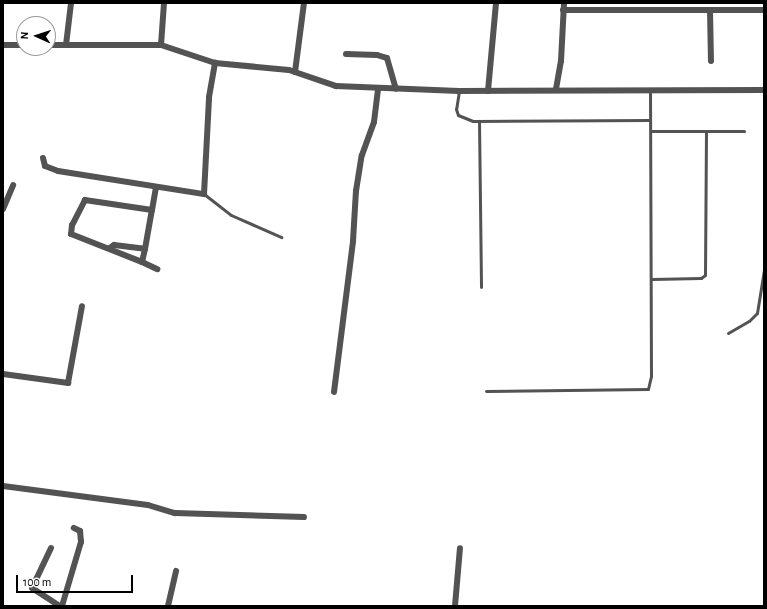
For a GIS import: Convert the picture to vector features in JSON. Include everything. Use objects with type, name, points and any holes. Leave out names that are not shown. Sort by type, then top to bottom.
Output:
[{"type":"street","points":[[66,45],[71,3]]},
{"type":"street","points":[[161,45],[164,3]]},
{"type":"street","points":[[295,72],[304,3]]},
{"type":"street","points":[[488,91],[496,3]]},
{"type":"street","points":[[556,89],[561,61],[564,3]]},
{"type":"street","points":[[563,10],[764,10]]},
{"type":"street","points":[[710,10],[711,61]]},
{"type":"street","points":[[3,45],[16,45]]},
{"type":"street","points":[[56,45],[161,45],[215,63],[295,72],[336,86],[459,91],[556,89],[764,90]]},
{"type":"street","points":[[346,54],[377,55],[387,58],[396,89]]},
{"type":"street","points":[[43,158],[45,166],[58,171],[204,194],[209,97],[215,63]]},
{"type":"street","points":[[334,392],[353,242],[356,191],[362,155],[374,122],[378,88]]},
{"type":"street","points":[[3,209],[13,185]]},
{"type":"street","points":[[142,262],[156,187]]},
{"type":"street","points":[[152,210],[85,200],[72,225],[71,234],[110,248],[157,269]]},
{"type":"street","points":[[110,248],[114,245],[145,249]]},
{"type":"street","points":[[3,374],[68,383],[82,306]]},
{"type":"street","points":[[3,486],[148,505],[175,513],[304,517]]},
{"type":"street","points":[[50,548],[32,588],[61,606],[81,542],[81,534],[74,528]]},
{"type":"street","points":[[455,606],[460,548]]},
{"type":"street","points":[[168,606],[176,571]]},
{"type":"lane","points":[[486,392],[648,389],[651,376],[652,279],[650,89]]},
{"type":"lane","points":[[459,91],[456,109],[458,115],[479,121],[650,120]]},
{"type":"lane","points":[[479,121],[481,287]]},
{"type":"lane","points":[[651,131],[744,131]]},
{"type":"lane","points":[[652,279],[701,278],[705,275],[706,131]]},
{"type":"lane","points":[[204,194],[231,215],[281,237]]},
{"type":"lane","points":[[728,334],[749,321],[757,312],[764,270]]}]
